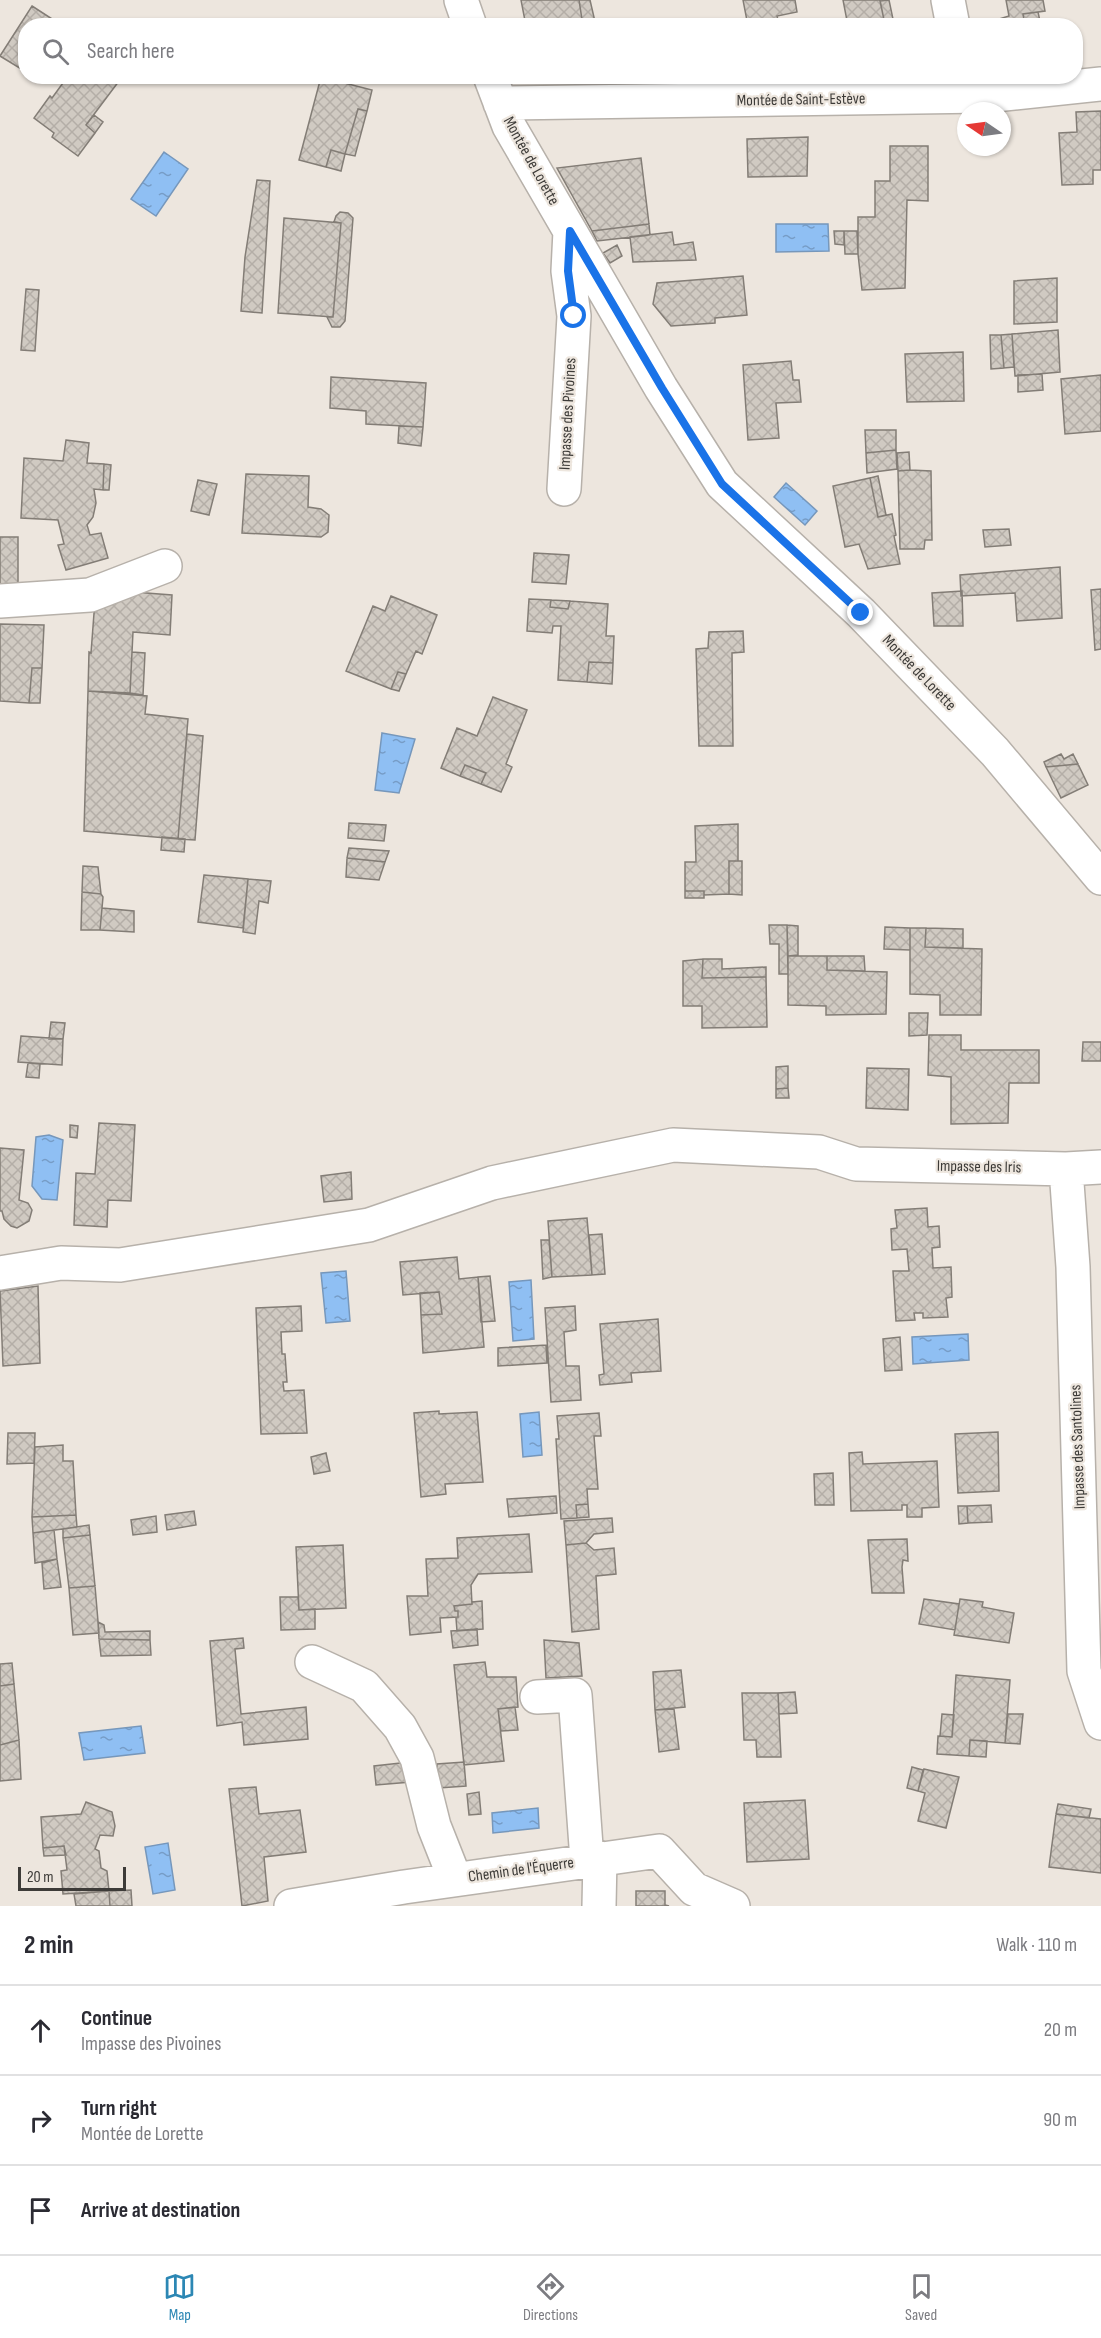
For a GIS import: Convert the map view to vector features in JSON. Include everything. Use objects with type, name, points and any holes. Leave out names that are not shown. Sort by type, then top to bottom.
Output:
[{"type":"street","points":[[461,0],[467,18]]},
{"type":"street","points":[[948,0],[951,18]]},
{"type":"street","name":"Montée de Saint-Estève","points":[[495,90],[1101,84]]},
{"type":"street","name":"Montée de Lorette","points":[[495,90],[509,126],[662,388],[722,484],[877,629],[995,752],[1101,878]]},
{"type":"street","name":"Impasse des Pivoines","points":[[564,489],[574,316],[568,271],[570,231]]},
{"type":"street","points":[[0,601],[90,595],[165,566]]},
{"type":"street","name":"Impasse des Iris","points":[[0,1272],[62,1263],[120,1265],[369,1225],[492,1183],[673,1145],[819,1152],[856,1164],[1066,1169],[1101,1167]]},
{"type":"street","name":"Impasse des Santolines","points":[[1066,1169],[1073,1279],[1084,1671],[1101,1723]]},
{"type":"street","points":[[312,1662],[364,1686],[400,1727],[417,1758],[434,1826],[455,1879]]},
{"type":"street","points":[[537,1697],[575,1695],[599,1906]]},
{"type":"street","name":"Chemin de l'Équerre","points":[[291,1906],[455,1879],[658,1851],[694,1889],[733,1906]]},
{"type":"water","points":[[164,152],[188,169],[156,216],[131,199]]},
{"type":"water","points":[[776,224],[828,224],[829,251],[776,252]]},
{"type":"water","points":[[786,483],[817,511],[805,525],[774,497]]},
{"type":"water","points":[[382,733],[415,739],[399,793],[375,790]]},
{"type":"water","points":[[49,1135],[63,1140],[57,1200],[42,1199],[32,1186],[36,1137]]},
{"type":"water","points":[[346,1271],[350,1321],[326,1323],[321,1273]]},
{"type":"water","points":[[531,1280],[534,1339],[513,1341],[509,1282]]},
{"type":"water","points":[[968,1334],[969,1360],[913,1364],[912,1337]]},
{"type":"water","points":[[539,1412],[542,1455],[523,1457],[520,1414]]},
{"type":"water","points":[[141,1726],[145,1753],[84,1760],[79,1733]]},
{"type":"water","points":[[538,1808],[539,1828],[493,1833],[492,1813]]},
{"type":"water","points":[[168,1843],[175,1890],[153,1894],[145,1847]]},
{"type":"building","points":[[521,0],[579,0],[582,18],[524,18]]},
{"type":"building","points":[[579,0],[590,0],[594,18],[582,18]]},
{"type":"building","points":[[743,0],[795,0],[797,12],[777,16],[778,18],[746,18]]},
{"type":"building","points":[[843,0],[880,0],[884,18],[846,18]]},
{"type":"building","points":[[889,0],[893,18],[884,18],[880,1]]},
{"type":"building","points":[[1006,0],[1043,0],[1045,11],[1023,14],[1024,18],[1002,18],[1009,16]]},
{"type":"building","points":[[32,6],[51,18],[24,18]]},
{"type":"building","points":[[1038,12],[1039,18],[1024,18],[1023,14]]},
{"type":"building","points":[[18,28],[18,67],[0,56]]},
{"type":"building","points":[[62,84],[117,84],[86,125],[95,133],[78,156],[52,137],[54,133],[34,118],[50,96],[52,98]]},
{"type":"building","points":[[319,84],[348,84],[372,90],[367,111],[358,109],[345,154],[331,150],[326,167],[299,160]]},
{"type":"building","points":[[358,109],[367,111],[355,156],[345,154]]},
{"type":"building","points":[[1101,111],[1101,170],[1093,170],[1093,184],[1062,185],[1059,133],[1077,132],[1076,112]]},
{"type":"building","points":[[94,115],[103,122],[95,133],[86,125]]},
{"type":"building","points":[[808,137],[807,176],[748,177],[747,139]]},
{"type":"building","points":[[890,146],[928,146],[928,201],[907,200],[905,288],[862,290],[858,254],[858,217],[875,217],[875,181],[890,181]]},
{"type":"building","points":[[331,150],[345,154],[341,171],[326,167]]},
{"type":"building","points":[[641,158],[649,224],[592,231],[557,168]]},
{"type":"building","points":[[257,180],[270,181],[262,313],[241,311],[245,257]]},
{"type":"building","points":[[340,212],[348,213],[353,218],[345,321],[340,327],[332,327],[327,317],[333,317],[341,223],[334,222]]},
{"type":"building","points":[[284,218],[341,223],[333,317],[278,313]]},
{"type":"building","points":[[649,224],[650,235],[597,241],[592,231]]},
{"type":"building","points":[[834,231],[844,231],[844,245],[835,244]]},
{"type":"building","points":[[844,231],[857,231],[858,254],[845,254]]},
{"type":"building","points":[[672,232],[674,245],[693,242],[696,260],[633,262],[630,237]]},
{"type":"building","points":[[617,245],[622,256],[610,263],[603,253]]},
{"type":"building","points":[[743,276],[747,315],[715,318],[715,323],[671,326],[653,304],[657,283]]},
{"type":"building","points":[[1057,278],[1057,322],[1014,324],[1014,281]]},
{"type":"building","points":[[26,289],[39,290],[35,351],[21,350]]},
{"type":"building","points":[[1058,330],[1060,372],[1015,376],[1012,334]]},
{"type":"building","points":[[1012,334],[1014,367],[1004,368],[1001,335]]},
{"type":"building","points":[[990,335],[1001,335],[1004,368],[991,369]]},
{"type":"building","points":[[963,352],[964,401],[907,402],[905,354]]},
{"type":"building","points":[[791,361],[793,380],[799,380],[801,402],[776,403],[779,438],[748,440],[743,365]]},
{"type":"building","points":[[1042,374],[1043,390],[1018,392],[1018,375]]},
{"type":"building","points":[[1101,375],[1101,431],[1065,434],[1061,379]]},
{"type":"building","points":[[331,377],[426,383],[423,427],[366,424],[366,411],[330,408]]},
{"type":"building","points":[[399,426],[423,427],[421,446],[398,443]]},
{"type":"building","points":[[865,430],[896,430],[896,450],[866,453]]},
{"type":"building","points":[[66,440],[89,443],[87,463],[104,464],[103,490],[94,489],[96,503],[93,517],[87,525],[90,535],[101,533],[108,558],[66,570],[58,545],[64,544],[58,520],[21,518],[24,458],[63,461]]},
{"type":"building","points":[[896,450],[897,469],[867,473],[866,453]]},
{"type":"building","points":[[909,452],[910,470],[898,471],[897,453]]},
{"type":"building","points":[[104,464],[111,465],[109,490],[103,490]]},
{"type":"building","points":[[898,471],[931,471],[932,540],[925,540],[924,549],[900,549]]},
{"type":"building","points":[[246,474],[309,476],[308,507],[321,509],[329,515],[328,532],[321,537],[242,533]]},
{"type":"building","points":[[878,476],[886,515],[878,517],[870,478]]},
{"type":"building","points":[[870,478],[878,517],[892,514],[900,564],[868,569],[859,544],[845,547],[833,486]]},
{"type":"building","points":[[198,480],[217,484],[209,515],[191,511]]},
{"type":"building","points":[[1009,529],[1011,545],[985,547],[983,530]]},
{"type":"building","points":[[0,537],[18,537],[18,588],[0,588]]},
{"type":"building","points":[[534,553],[569,555],[566,584],[532,582]]},
{"type":"building","points":[[1060,567],[1062,618],[1017,621],[1015,593],[961,596],[960,575]]},
{"type":"building","points":[[1101,589],[1101,649],[1095,650],[1091,590]]},
{"type":"building","points":[[962,591],[963,626],[934,626],[932,593]]},
{"type":"building","points":[[133,592],[172,595],[170,635],[133,632],[130,693],[88,691],[89,652],[91,653],[95,600]]},
{"type":"building","points":[[391,596],[437,615],[422,654],[416,651],[406,674],[398,672],[391,689],[346,671],[373,606],[385,611]]},
{"type":"building","points":[[529,599],[551,600],[550,607],[568,609],[570,601],[608,604],[606,636],[614,636],[613,663],[589,662],[587,682],[558,680],[561,626],[553,626],[552,633],[527,631]]},
{"type":"building","points":[[551,600],[570,601],[568,609],[550,607]]},
{"type":"building","points":[[0,624],[44,625],[42,668],[32,668],[29,703],[0,701]]},
{"type":"building","points":[[743,631],[744,652],[732,653],[733,746],[699,746],[696,649],[708,648],[709,632]]},
{"type":"building","points":[[132,652],[145,653],[143,695],[130,693]]},
{"type":"building","points":[[589,662],[613,663],[612,684],[587,682]]},
{"type":"building","points":[[32,668],[42,668],[40,703],[29,703]]},
{"type":"building","points":[[398,672],[406,674],[399,691],[391,689]]},
{"type":"building","points":[[88,691],[147,696],[145,714],[188,719],[178,839],[84,831]]},
{"type":"building","points":[[493,697],[527,710],[506,764],[512,767],[501,792],[481,784],[486,773],[465,765],[460,776],[441,768],[457,728],[477,736]]},
{"type":"building","points":[[187,734],[203,736],[195,840],[178,839]]},
{"type":"building","points":[[1061,754],[1064,759],[1073,754],[1078,764],[1046,767],[1044,762]]},
{"type":"building","points":[[1078,764],[1088,785],[1061,798],[1046,767]]},
{"type":"building","points":[[465,765],[486,773],[481,784],[460,776]]},
{"type":"building","points":[[349,823],[386,825],[384,841],[348,838]]},
{"type":"building","points":[[738,824],[738,861],[729,861],[729,894],[704,895],[704,891],[685,891],[685,862],[696,862],[695,826]]},
{"type":"building","points":[[162,837],[185,839],[184,852],[161,850]]},
{"type":"building","points":[[349,848],[389,851],[385,862],[347,858]]},
{"type":"building","points":[[347,858],[385,862],[379,880],[346,877]]},
{"type":"building","points":[[729,861],[742,861],[742,895],[729,894]]},
{"type":"building","points":[[83,866],[98,867],[101,894],[82,892]]},
{"type":"building","points":[[204,875],[248,879],[243,928],[198,922]]},
{"type":"building","points":[[248,879],[271,881],[268,903],[259,901],[255,934],[243,932]]},
{"type":"building","points":[[685,891],[704,891],[704,898],[685,898]]},
{"type":"building","points":[[82,892],[101,894],[103,897],[100,930],[81,930]]},
{"type":"building","points":[[102,908],[134,911],[134,932],[100,930]]},
{"type":"building","points":[[769,925],[787,925],[788,974],[779,974],[779,944],[770,944]]},
{"type":"building","points":[[787,925],[798,926],[798,955],[788,956]]},
{"type":"building","points":[[885,927],[910,928],[910,950],[884,949]]},
{"type":"building","points":[[910,928],[926,928],[925,947],[982,949],[981,1015],[940,1015],[940,995],[910,994]]},
{"type":"building","points":[[926,928],[963,929],[963,948],[925,947]]},
{"type":"building","points":[[788,956],[827,956],[827,970],[887,972],[886,1014],[826,1015],[826,1006],[788,1005]]},
{"type":"building","points":[[827,956],[864,956],[865,971],[827,970]]},
{"type":"building","points":[[703,959],[702,978],[766,977],[767,1027],[702,1028],[702,1006],[683,1006],[683,961]]},
{"type":"building","points":[[703,959],[722,959],[722,969],[766,967],[766,977],[702,978]]},
{"type":"building","points":[[909,1013],[928,1013],[927,1035],[909,1036]]},
{"type":"building","points":[[51,1022],[65,1023],[63,1039],[49,1039]]},
{"type":"building","points":[[929,1035],[961,1035],[961,1050],[1039,1050],[1039,1083],[1009,1083],[1008,1123],[951,1124],[951,1077],[928,1075]]},
{"type":"building","points":[[21,1036],[63,1039],[62,1065],[18,1062]]},
{"type":"building","points":[[1083,1042],[1101,1042],[1101,1061],[1082,1061]]},
{"type":"building","points":[[28,1063],[40,1064],[39,1078],[26,1077]]},
{"type":"building","points":[[788,1066],[788,1088],[776,1089],[776,1067]]},
{"type":"building","points":[[867,1068],[909,1069],[908,1110],[866,1108]]},
{"type":"building","points":[[788,1088],[789,1098],[776,1098],[776,1089]]},
{"type":"building","points":[[99,1123],[135,1125],[131,1201],[108,1200],[107,1227],[74,1225],[76,1173],[95,1174]]},
{"type":"building","points":[[70,1125],[78,1126],[77,1138],[70,1137]]},
{"type":"building","points":[[0,1148],[24,1150],[19,1200],[28,1203],[32,1210],[29,1221],[17,1228],[4,1219],[0,1211]]},
{"type":"building","points":[[351,1172],[352,1199],[324,1202],[321,1176]]},
{"type":"building","points":[[927,1208],[928,1227],[939,1226],[940,1247],[932,1248],[933,1268],[951,1267],[952,1297],[946,1298],[948,1317],[923,1318],[923,1313],[914,1313],[915,1320],[896,1321],[893,1271],[909,1271],[907,1249],[892,1250],[891,1229],[897,1228],[895,1210]]},
{"type":"building","points":[[587,1218],[592,1275],[552,1277],[548,1221]]},
{"type":"building","points":[[602,1234],[605,1274],[592,1275],[589,1235]]},
{"type":"building","points":[[541,1240],[549,1240],[552,1277],[543,1279]]},
{"type":"building","points":[[457,1257],[459,1279],[478,1277],[484,1347],[423,1353],[421,1315],[442,1314],[439,1292],[403,1295],[400,1262]]},
{"type":"building","points":[[490,1276],[495,1321],[481,1322],[478,1277]]},
{"type":"building","points":[[38,1286],[40,1363],[3,1366],[0,1291]]},
{"type":"building","points":[[439,1292],[442,1314],[421,1315],[420,1293]]},
{"type":"building","points":[[301,1306],[302,1331],[281,1332],[287,1382],[283,1382],[284,1391],[304,1390],[307,1433],[261,1434],[256,1308]]},
{"type":"building","points":[[575,1306],[576,1330],[564,1332],[566,1366],[579,1366],[581,1400],[551,1402],[545,1308]]},
{"type":"building","points":[[658,1319],[661,1371],[631,1373],[632,1382],[600,1385],[599,1375],[604,1374],[600,1324]]},
{"type":"building","points":[[900,1337],[902,1370],[885,1371],[883,1339]]},
{"type":"building","points":[[546,1345],[547,1363],[498,1366],[498,1348]]},
{"type":"building","points":[[439,1411],[439,1414],[477,1412],[483,1482],[445,1484],[446,1494],[421,1497],[414,1413]]},
{"type":"building","points":[[599,1413],[601,1436],[594,1436],[598,1489],[587,1489],[588,1504],[576,1505],[577,1518],[561,1519],[556,1439],[559,1439],[557,1416]]},
{"type":"building","points":[[998,1432],[999,1491],[958,1493],[955,1434]]},
{"type":"building","points":[[8,1433],[35,1433],[34,1463],[7,1464]]},
{"type":"building","points":[[63,1445],[63,1461],[73,1461],[76,1515],[32,1517],[35,1447]]},
{"type":"building","points":[[862,1452],[863,1464],[937,1461],[939,1507],[922,1508],[922,1517],[907,1517],[907,1505],[902,1505],[902,1510],[851,1511],[849,1453]]},
{"type":"building","points":[[326,1453],[330,1471],[314,1474],[311,1457]]},
{"type":"building","points":[[833,1473],[834,1505],[815,1505],[814,1474]]},
{"type":"building","points":[[556,1496],[557,1513],[509,1517],[507,1499]]},
{"type":"building","points":[[588,1504],[589,1517],[577,1518],[576,1505]]},
{"type":"building","points":[[991,1505],[992,1522],[968,1523],[967,1506]]},
{"type":"building","points":[[958,1506],[967,1506],[968,1523],[959,1524]]},
{"type":"building","points":[[194,1511],[196,1525],[167,1530],[165,1515]]},
{"type":"building","points":[[76,1515],[77,1527],[33,1533],[32,1517]]},
{"type":"building","points":[[156,1516],[157,1532],[133,1535],[131,1520]]},
{"type":"building","points":[[612,1518],[613,1532],[594,1534],[586,1543],[566,1545],[564,1521]]},
{"type":"building","points":[[89,1525],[90,1535],[63,1538],[63,1529]]},
{"type":"building","points":[[54,1530],[57,1559],[35,1563],[33,1533]]},
{"type":"building","points":[[529,1534],[532,1572],[478,1574],[471,1585],[472,1604],[454,1606],[455,1611],[458,1611],[458,1617],[440,1618],[441,1632],[410,1635],[407,1596],[428,1596],[426,1559],[458,1558],[457,1538]]},
{"type":"building","points":[[90,1535],[95,1586],[69,1588],[63,1538]]},
{"type":"building","points":[[907,1539],[908,1561],[903,1560],[902,1567],[904,1593],[872,1593],[868,1540]]},
{"type":"building","points":[[586,1543],[594,1550],[614,1548],[616,1574],[596,1576],[599,1629],[572,1632],[566,1545]]},
{"type":"building","points":[[343,1545],[346,1608],[299,1610],[296,1547]]},
{"type":"building","points":[[57,1559],[61,1587],[44,1589],[42,1563]]},
{"type":"building","points":[[95,1586],[99,1633],[73,1635],[69,1588]]},
{"type":"building","points":[[280,1597],[298,1597],[299,1610],[315,1609],[315,1629],[281,1630]]},
{"type":"building","points":[[924,1599],[959,1604],[955,1630],[919,1624]]},
{"type":"building","points":[[960,1599],[983,1602],[982,1607],[1014,1613],[1009,1643],[954,1635]]},
{"type":"building","points":[[482,1601],[483,1629],[457,1631],[458,1611],[455,1611],[454,1606]]},
{"type":"building","points":[[98,1622],[104,1625],[105,1632],[150,1631],[150,1640],[99,1639]]},
{"type":"building","points":[[477,1629],[478,1645],[453,1648],[451,1631]]},
{"type":"building","points":[[243,1638],[244,1648],[235,1649],[241,1714],[306,1707],[308,1739],[244,1745],[242,1722],[217,1726],[210,1641]]},
{"type":"building","points":[[99,1639],[150,1640],[151,1655],[101,1656]]},
{"type":"building","points":[[544,1640],[579,1643],[582,1676],[546,1678]]},
{"type":"building","points":[[485,1662],[487,1677],[516,1677],[518,1707],[498,1709],[504,1761],[464,1765],[454,1665]]},
{"type":"building","points":[[12,1663],[14,1684],[0,1686],[0,1664]]},
{"type":"building","points":[[681,1670],[685,1707],[655,1710],[653,1672]]},
{"type":"building","points":[[956,1675],[1010,1680],[1005,1743],[970,1740],[969,1756],[937,1754],[938,1736],[952,1737]]},
{"type":"building","points":[[14,1684],[19,1740],[0,1745],[0,1686]]},
{"type":"building","points":[[795,1692],[797,1713],[779,1714],[778,1693]]},
{"type":"building","points":[[742,1693],[778,1693],[781,1757],[757,1757],[756,1740],[744,1740]]},
{"type":"building","points":[[515,1707],[518,1730],[501,1731],[498,1709]]},
{"type":"building","points":[[674,1709],[679,1749],[659,1752],[655,1710]]},
{"type":"building","points":[[942,1714],[954,1715],[952,1737],[940,1736]]},
{"type":"building","points":[[1008,1714],[1023,1714],[1020,1744],[1005,1743]]},
{"type":"building","points":[[19,1740],[21,1779],[0,1781],[0,1745]]},
{"type":"building","points":[[970,1740],[987,1741],[986,1757],[969,1756]]},
{"type":"building","points":[[409,1762],[411,1782],[376,1785],[374,1766]]},
{"type":"building","points":[[464,1762],[466,1786],[439,1788],[437,1764]]},
{"type":"building","points":[[912,1767],[923,1770],[918,1791],[907,1788]]},
{"type":"building","points":[[924,1769],[959,1777],[946,1828],[918,1821],[925,1793],[918,1791]]},
{"type":"building","points":[[256,1787],[259,1814],[300,1810],[306,1852],[264,1857],[268,1901],[242,1906],[229,1789]]},
{"type":"building","points":[[479,1792],[481,1814],[469,1815],[467,1794]]},
{"type":"building","points":[[805,1800],[809,1859],[747,1862],[744,1803]]},
{"type":"building","points":[[86,1802],[112,1812],[115,1826],[113,1836],[100,1835],[95,1849],[99,1851],[101,1868],[107,1871],[109,1891],[63,1894],[61,1871],[67,1870],[64,1846],[43,1848],[41,1817],[81,1814]]},
{"type":"building","points":[[1058,1804],[1091,1809],[1089,1818],[1056,1814]]},
{"type":"building","points":[[1056,1814],[1101,1819],[1101,1873],[1049,1867]]},
{"type":"building","points":[[64,1846],[66,1855],[44,1856],[43,1848]]},
{"type":"building","points":[[131,1890],[132,1906],[110,1906],[109,1891]]},
{"type":"building","points":[[109,1891],[110,1906],[76,1906],[74,1894]]},
{"type":"building","points":[[636,1891],[665,1891],[665,1905],[669,1906],[636,1906]]},
{"type":"route","points":[[574,316],[568,271],[570,231],[662,388],[722,484],[861,613]]}]
